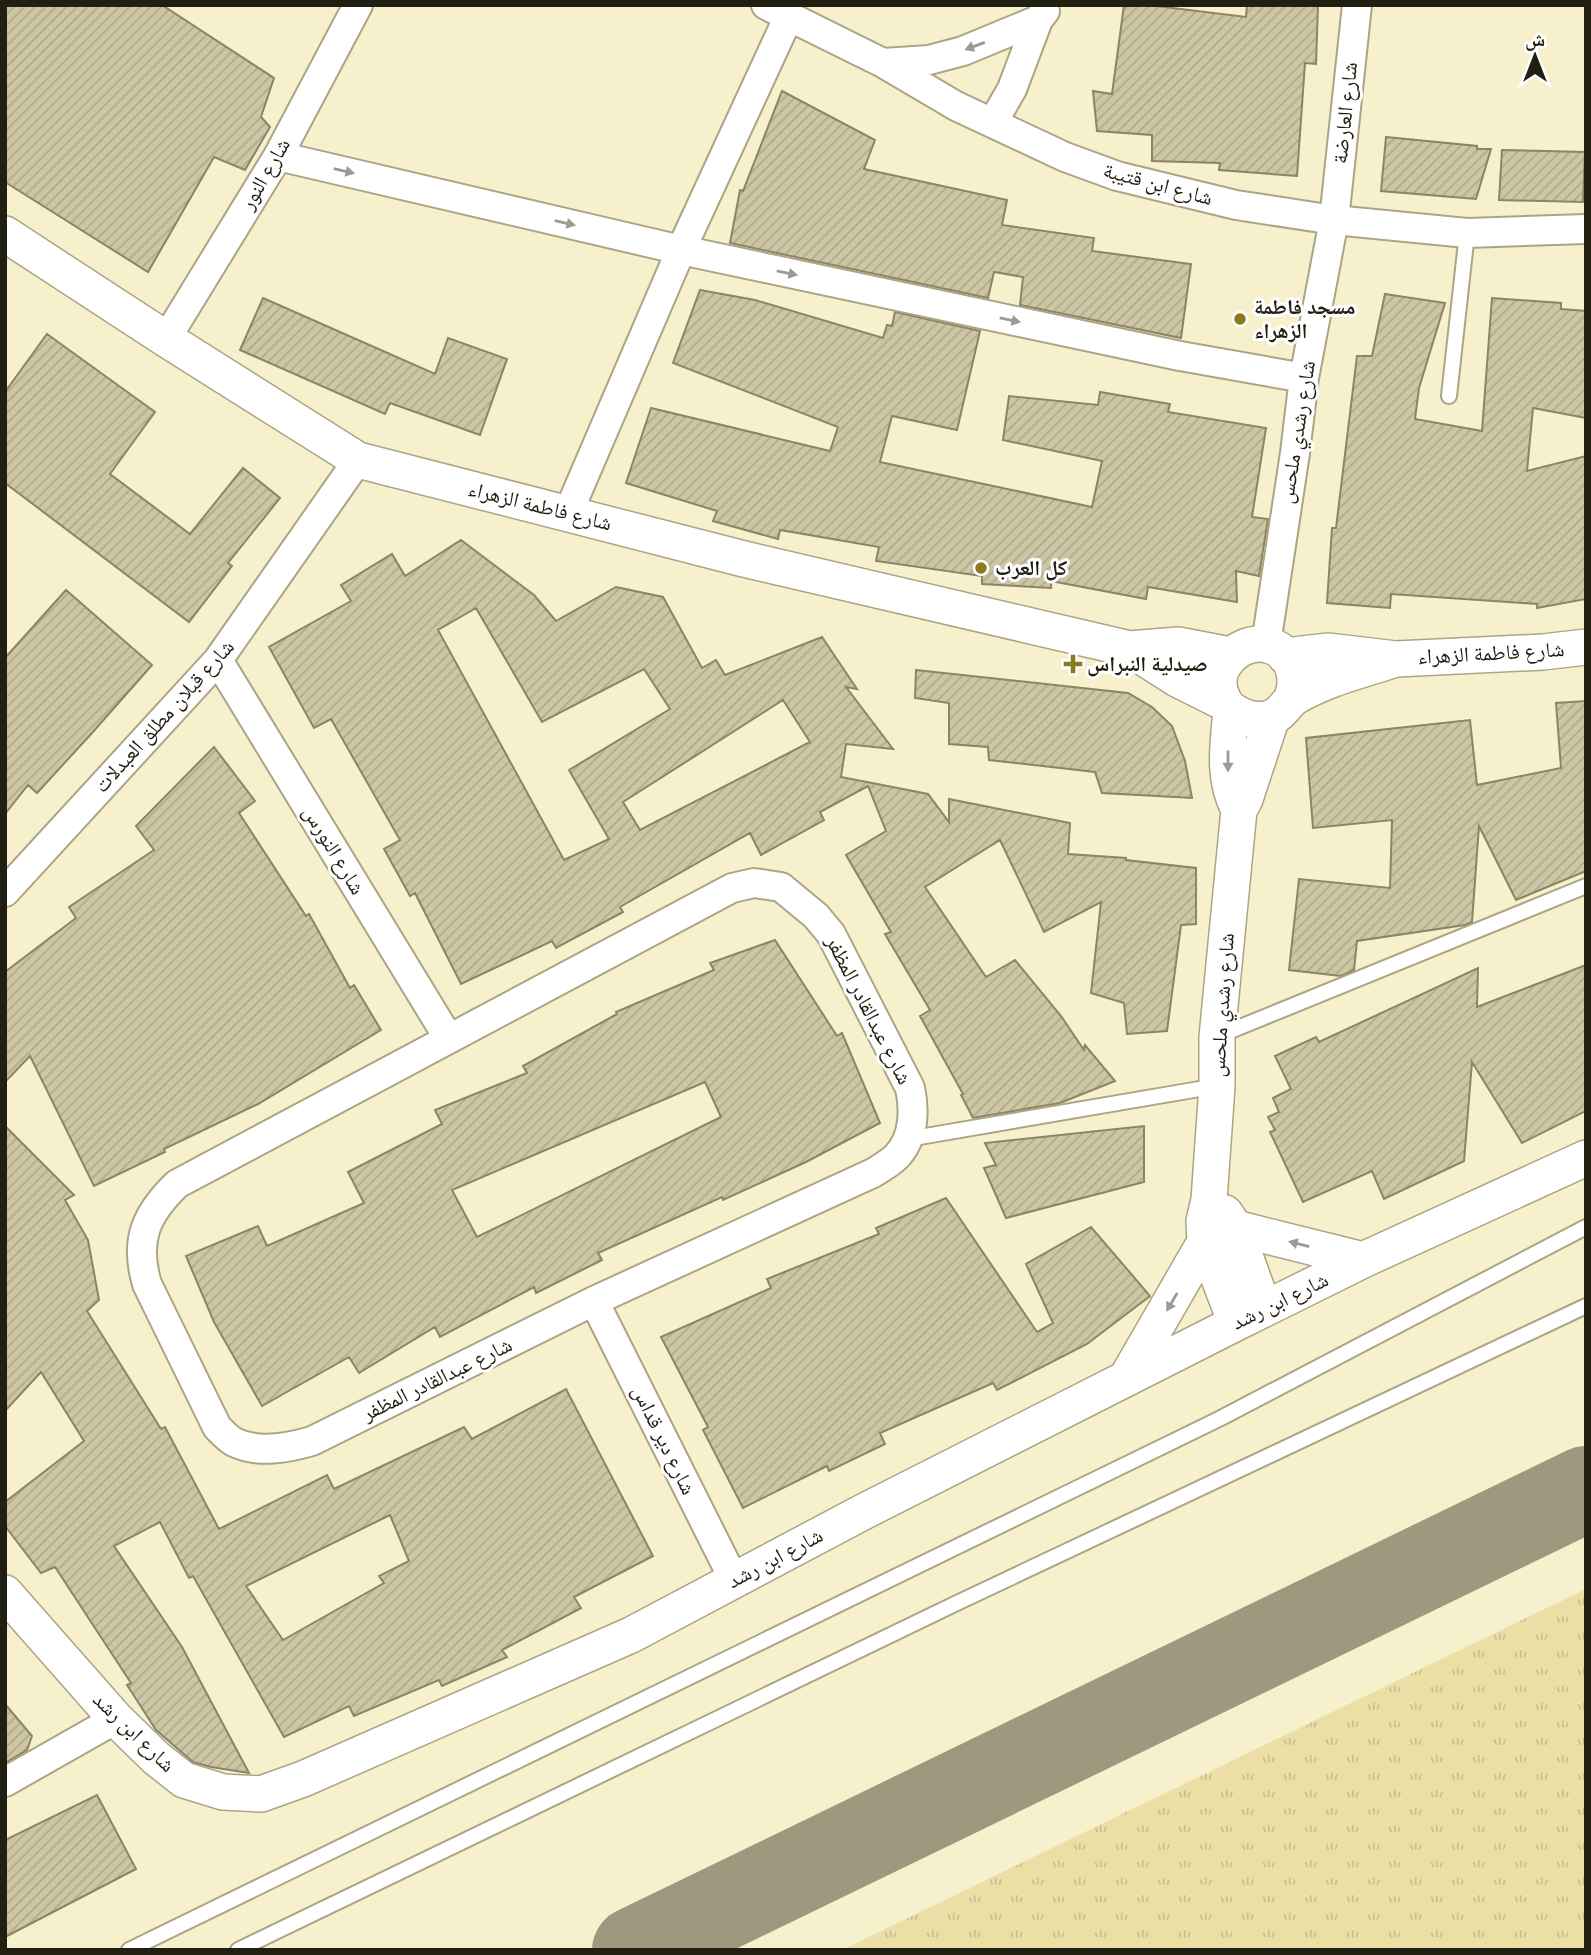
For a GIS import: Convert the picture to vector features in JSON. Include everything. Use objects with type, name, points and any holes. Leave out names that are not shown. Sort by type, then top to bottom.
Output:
[{"type":"street","name":"شارع النور","points":[[166,339],[278,156],[358,5]]},
{"type":"street","name":"شارع العارضة","points":[[1334,220],[1357,5]]},
{"type":"street","points":[[568,513],[681,250],[777,11]]},
{"type":"street","name":"شارع ابن قتيبة","points":[[777,11],[883,63],[956,106],[1065,157],[1117,176],[1236,205],[1334,220],[1467,233],[1586,229]]},
{"type":"street","points":[[883,63],[929,60],[963,51],[988,42],[1044,13]]},
{"type":"street","points":[[993,122],[1012,89],[1044,13]]},
{"type":"street","points":[[278,156],[681,250],[1180,356],[1304,378]]},
{"type":"street","name":"شارع رشدي ملحس","points":[[1275,650],[1304,378],[1334,220]]},
{"type":"street","name":"شارع فاطمة الزهراء","points":[[5,234],[358,460],[744,559],[1130,649],[1178,645],[1230,655]]},
{"type":"street","name":"شارع قبلان مطلق العبدلات","points":[[5,892],[218,660],[358,460]]},
{"type":"street","points":[[1252,644],[1275,650],[1293,668],[1296,684],[1282,708],[1251,720],[1228,707],[1219,687],[1221,670],[1230,655],[1240,648],[1252,644]]},
{"type":"street","name":"شارع فاطمة الزهراء","points":[[1275,650],[1328,651],[1396,659],[1543,652],[1586,647]]},
{"type":"street","name":"شارع فاطمة الزهراء","points":[[1130,649],[1228,707]]},
{"type":"street","name":"شارع فاطمة الزهراء","points":[[1282,708],[1344,676],[1396,659]]},
{"type":"street","name":"شارع النورس","points":[[218,660],[450,1039]]},
{"type":"street","name":"شارع رشدي ملحس","points":[[1228,707],[1228,783],[1239,810]]},
{"type":"street","name":"شارع رشدي ملحس","points":[[1250,1316],[1220,1235],[1204,1222],[1209,1200],[1217,1086],[1217,1037],[1239,810],[1282,708]]},
{"type":"street","name":"شارع عبدالقادر المظفر","points":[[754,883],[781,887],[816,916],[831,934],[911,1088],[914,1106],[908,1139],[897,1156],[873,1173],[594,1301],[312,1441],[289,1448],[248,1446],[232,1441],[216,1427],[147,1284],[142,1266],[146,1223],[159,1202],[177,1184],[732,888],[754,883]]},
{"type":"street","name":"شارع ابن رشد","points":[[5,1593],[116,1719],[156,1758],[184,1780],[223,1792],[261,1794],[303,1779],[631,1635],[1127,1377],[1363,1260],[1586,1158]]},
{"type":"street","points":[[1127,1377],[1220,1235],[1363,1260]]},
{"type":"street","name":"شارع دير قداس","points":[[594,1301],[734,1580]]},
{"type":"street","points":[[5,1782],[116,1719]]},
{"type":"lane","points":[[1449,396],[1467,233]]},
{"type":"lane","points":[[1217,1037],[1586,886]]},
{"type":"lane","points":[[908,1139],[1217,1086]]},
{"type":"lane","points":[[129,1950],[1219,1419],[1586,1227]]},
{"type":"lane","points":[[238,1950],[959,1602],[1586,1306]]},
{"type":"green space","points":[[1586,1589],[1586,1950],[842,1950]]},
{"type":"building","points":[[5,5],[162,5],[274,78],[261,117],[270,127],[245,170],[214,157],[148,272],[5,182]]},
{"type":"building","points":[[1124,5],[1148,5],[1246,17],[1247,5],[1318,5],[1316,64],[1305,63],[1297,176],[1219,170],[1220,163],[1152,161],[1152,135],[1097,131],[1093,91],[1112,94]]},
{"type":"building","points":[[782,91],[875,140],[864,169],[1007,200],[1002,225],[1094,238],[1092,251],[1191,264],[1181,338],[1020,305],[1023,277],[994,272],[988,298],[730,243],[740,190],[743,191]]},
{"type":"building","points":[[1386,137],[1491,149],[1476,199],[1381,191]]},
{"type":"building","points":[[1502,150],[1585,152],[1583,202],[1499,200]]},
{"type":"building","points":[[700,290],[755,300],[883,338],[887,325],[892,326],[895,312],[980,331],[957,430],[892,416],[880,462],[1092,507],[1102,461],[1003,440],[1009,396],[1098,405],[1100,392],[1170,404],[1168,412],[1266,428],[1252,517],[1268,519],[1259,576],[1236,571],[1237,602],[1148,587],[1146,599],[1051,581],[1051,588],[982,584],[982,576],[876,561],[879,547],[780,530],[778,539],[713,521],[717,511],[626,483],[651,408],[830,451],[838,427],[673,363]]},
{"type":"building","points":[[1385,294],[1445,303],[1419,388],[1415,419],[1482,431],[1492,298],[1561,303],[1561,309],[1586,311],[1586,418],[1533,408],[1527,471],[1586,456],[1586,599],[1537,608],[1537,604],[1391,594],[1390,608],[1327,603],[1332,528],[1336,528],[1357,356],[1372,356]]},
{"type":"building","points":[[263,298],[435,374],[448,338],[507,359],[480,435],[390,403],[385,414],[240,350]]},
{"type":"building","points":[[47,334],[155,412],[110,474],[190,534],[243,468],[280,498],[228,563],[232,566],[189,622],[5,483],[5,392]]},
{"type":"building","points":[[461,540],[534,595],[556,621],[616,587],[663,597],[702,668],[716,660],[725,675],[822,637],[857,689],[846,687],[893,749],[846,744],[841,777],[928,794],[949,822],[949,799],[1070,823],[1068,854],[1126,858],[1196,868],[1196,924],[1181,925],[1167,1031],[1127,1034],[1124,1003],[1091,993],[1101,902],[1044,932],[1000,840],[925,887],[986,977],[1015,960],[1061,1016],[1084,1050],[1085,1045],[1115,1081],[1060,1103],[973,1118],[961,1095],[963,1094],[920,1016],[930,1010],[885,934],[891,932],[846,855],[886,831],[868,786],[820,812],[824,820],[761,855],[750,833],[620,907],[623,912],[556,948],[552,941],[461,984],[415,893],[410,896],[384,849],[400,840],[331,719],[314,728],[269,647],[351,601],[341,585],[392,554],[405,576]],"holes":[[[476,608],[542,722],[644,669],[670,709],[569,770],[609,839],[564,860],[438,630]],[[783,700],[810,742],[640,830],[623,802]]]},
{"type":"building","points":[[66,590],[152,665],[37,793],[28,785],[5,814],[5,658]]},
{"type":"building","points":[[916,670],[1128,693],[1152,707],[1172,726],[1185,761],[1192,798],[1102,793],[1095,772],[989,760],[988,747],[949,744],[949,703],[915,698]]},
{"type":"building","points":[[1586,701],[1586,871],[1516,900],[1479,826],[1472,922],[1357,941],[1354,970],[1341,976],[1289,970],[1299,879],[1390,888],[1392,820],[1313,828],[1306,738],[1470,720],[1477,785],[1561,768],[1556,703]]},
{"type":"building","points":[[214,747],[255,801],[239,813],[306,916],[309,914],[350,988],[354,985],[381,1030],[258,1104],[94,1186],[30,1056],[5,1082],[5,972],[76,918],[69,907],[154,850],[136,826]]},
{"type":"building","points":[[775,940],[837,1036],[842,1033],[880,1123],[806,1162],[598,1253],[602,1260],[536,1293],[534,1287],[440,1337],[435,1327],[359,1373],[349,1357],[262,1406],[214,1322],[186,1256],[258,1226],[267,1246],[364,1203],[348,1172],[442,1124],[435,1110],[527,1073],[523,1066],[617,1014],[616,1012],[714,970],[710,963]],"holes":[[[705,1082],[721,1117],[477,1237],[452,1190]]]},
{"type":"building","points":[[1586,965],[1586,1111],[1522,1143],[1472,1062],[1464,1161],[1384,1199],[1372,1171],[1303,1202],[1270,1132],[1275,1130],[1268,1117],[1279,1112],[1273,1098],[1291,1089],[1275,1056],[1316,1037],[1319,1042],[1478,968],[1477,1007]]},
{"type":"building","points":[[5,1126],[74,1195],[65,1200],[88,1240],[99,1300],[87,1311],[161,1429],[165,1427],[219,1529],[327,1475],[334,1489],[464,1427],[472,1439],[566,1389],[653,1556],[574,1597],[581,1608],[502,1650],[507,1657],[442,1686],[439,1680],[354,1716],[349,1706],[284,1737],[193,1576],[189,1578],[160,1522],[114,1546],[182,1647],[249,1773],[211,1767],[193,1762],[156,1730],[127,1685],[131,1683],[55,1567],[41,1573],[5,1526],[5,1502],[84,1441],[41,1372],[5,1411]],"holes":[[[390,1515],[409,1561],[379,1576],[384,1583],[283,1640],[246,1586]]]},
{"type":"building","points":[[1144,1126],[1144,1182],[1006,1218],[984,1168],[996,1165],[985,1143]]},
{"type":"building","points":[[946,1198],[1037,1332],[1053,1323],[1026,1264],[1091,1227],[1150,1296],[1087,1344],[997,1390],[993,1383],[880,1433],[885,1444],[829,1471],[827,1466],[743,1508],[703,1430],[708,1427],[661,1337],[771,1288],[767,1279],[879,1234],[876,1228]]},
{"type":"building","points":[[5,1704],[32,1736],[27,1750],[5,1763]]},
{"type":"building","points":[[97,1795],[136,1869],[5,1937],[5,1840]]},
{"type":"taxiway","points":[[635,1950],[1586,1489]]},
{"type":"place","name":"مسجد فاطمة الزهراء","points":[[1240,319]]},
{"type":"place","name":"كل العرب","points":[[981,568]]},
{"type":"place","name":"صيدلية النبراس","points":[[1073,664]]}]
